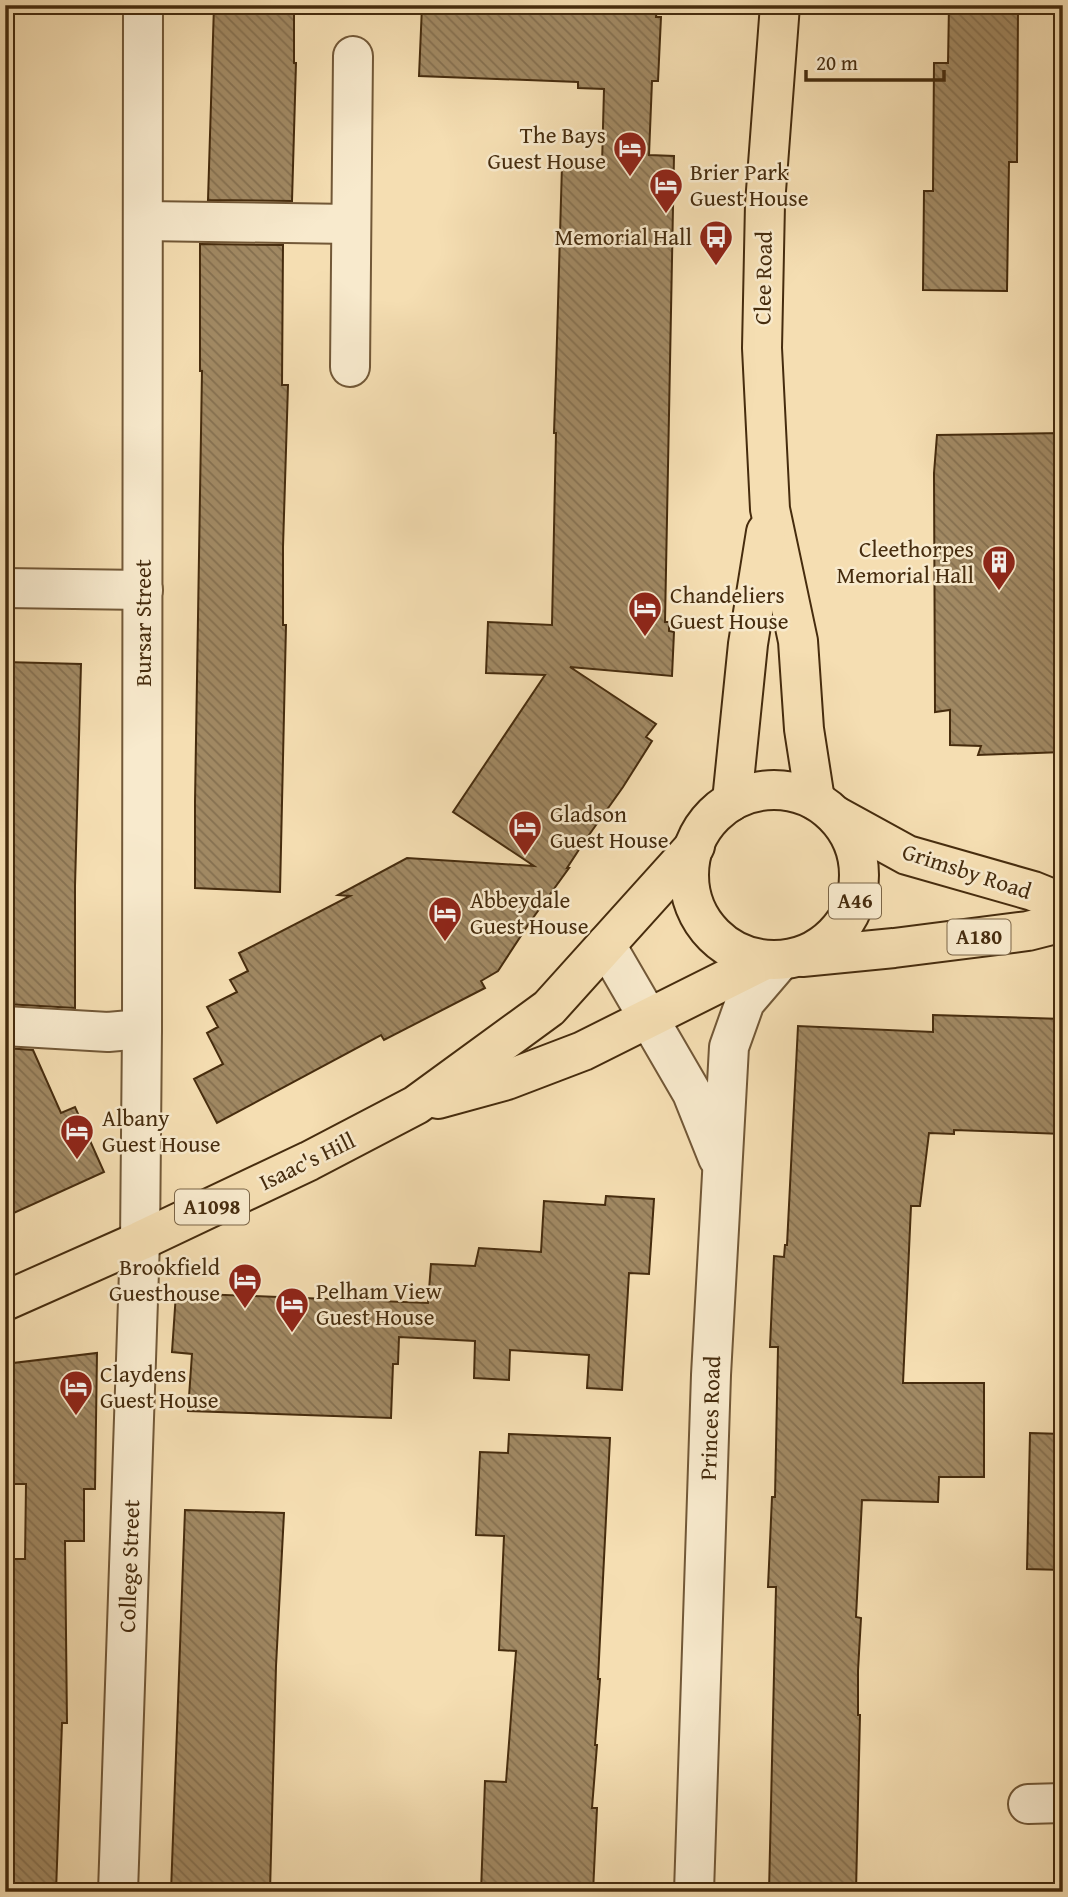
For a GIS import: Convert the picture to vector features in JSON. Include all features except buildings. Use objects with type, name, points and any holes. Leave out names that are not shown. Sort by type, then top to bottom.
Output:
[{"type":"main road","name":"Clee Road","points":[[780,5],[765,204],[762,335],[770,509],[798,641],[804,729],[825,808]]},
{"type":"main road","name":"Clee Road","points":[[732,801],[748,644],[770,509]]},
{"type":"main road","points":[[781,959],[740,953],[719,940],[702,920],[692,897],[690,871],[695,846],[703,829],[716,813],[732,801],[759,792],[788,791],[825,808]]},
{"type":"main road","name":"Grimsby Road","points":[[825,808],[907,855],[1033,891],[1063,903]]},
{"type":"main road","name":"A46","points":[[781,959],[824,945],[844,924],[857,898],[859,868],[852,840],[825,808]]},
{"type":"main road","name":"Isaac's Hill","points":[[5,1301],[309,1161],[416,1105],[549,1008],[695,846]]},
{"type":"main road","name":"Grimsby Road","points":[[781,959],[1027,931],[1063,922]]},
{"type":"main road","name":"Isaac's Hill","points":[[416,1105],[507,1080],[583,1051],[649,1017],[781,959]]},
{"type":"street","name":"Bursar Street","points":[[140,1241],[144,590],[143,5]]},
{"type":"street","points":[[350,367],[353,55]]},
{"type":"street","points":[[144,221],[351,224]]},
{"type":"street","points":[[5,587],[144,590]]},
{"type":"street","points":[[606,945],[692,1093],[722,1170]]},
{"type":"street","name":"Princes Road","points":[[694,1892],[710,1375],[729,1046],[745,1002],[781,959]]},
{"type":"street","points":[[5,1026],[108,1032],[142,1029]]},
{"type":"street","name":"College Street","points":[[118,1892],[140,1241]]},
{"type":"place","name":"The Bays Guest House","points":[[630,178]]},
{"type":"place","name":"Brier Park Guest House","points":[[666,215]]},
{"type":"place","name":"Memorial Hall","points":[[716,267]]},
{"type":"place","name":"Cleethorpes Memorial Hall","points":[[999,592]]},
{"type":"place","name":"Chandeliers Guest House","points":[[645,638]]},
{"type":"place","name":"Gladson Guest House","points":[[525,857]]},
{"type":"place","name":"Abbeydale Guest House","points":[[445,943]]},
{"type":"place","name":"Albany Guest House","points":[[77,1161]]},
{"type":"place","name":"Brookfield Guesthouse","points":[[245,1310]]},
{"type":"place","name":"Pelham View Guest House","points":[[292,1334]]},
{"type":"place","name":"Claydens Guest House","points":[[76,1417]]}]
